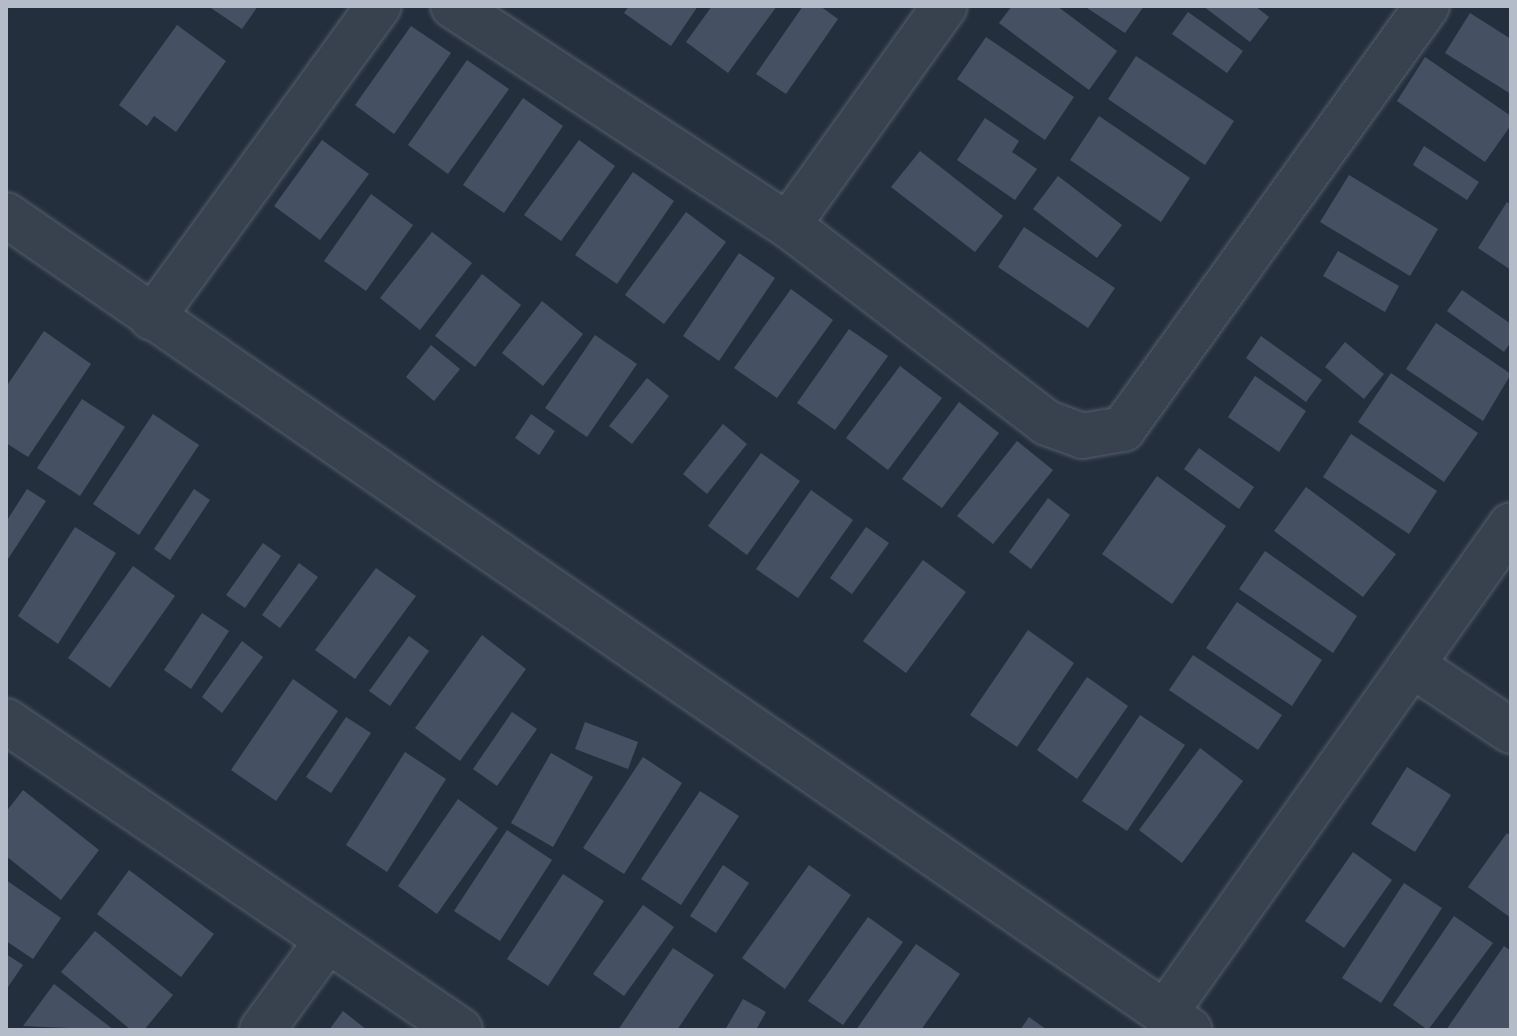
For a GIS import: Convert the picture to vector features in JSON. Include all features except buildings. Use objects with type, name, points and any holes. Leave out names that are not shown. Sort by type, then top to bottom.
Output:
[{"type":"street","points":[[152,318],[379,6]]},
{"type":"street","points":[[453,6],[788,225],[1047,423],[1082,436],[1123,429],[1427,6]]},
{"type":"street","points":[[788,225],[945,6]]},
{"type":"street","points":[[6,215],[1177,1021],[1412,665],[1511,525]]},
{"type":"street","points":[[1412,665],[1511,731]]},
{"type":"street","points":[[6,721],[460,1030]]},
{"type":"street","points":[[262,1030],[327,941]]}]
